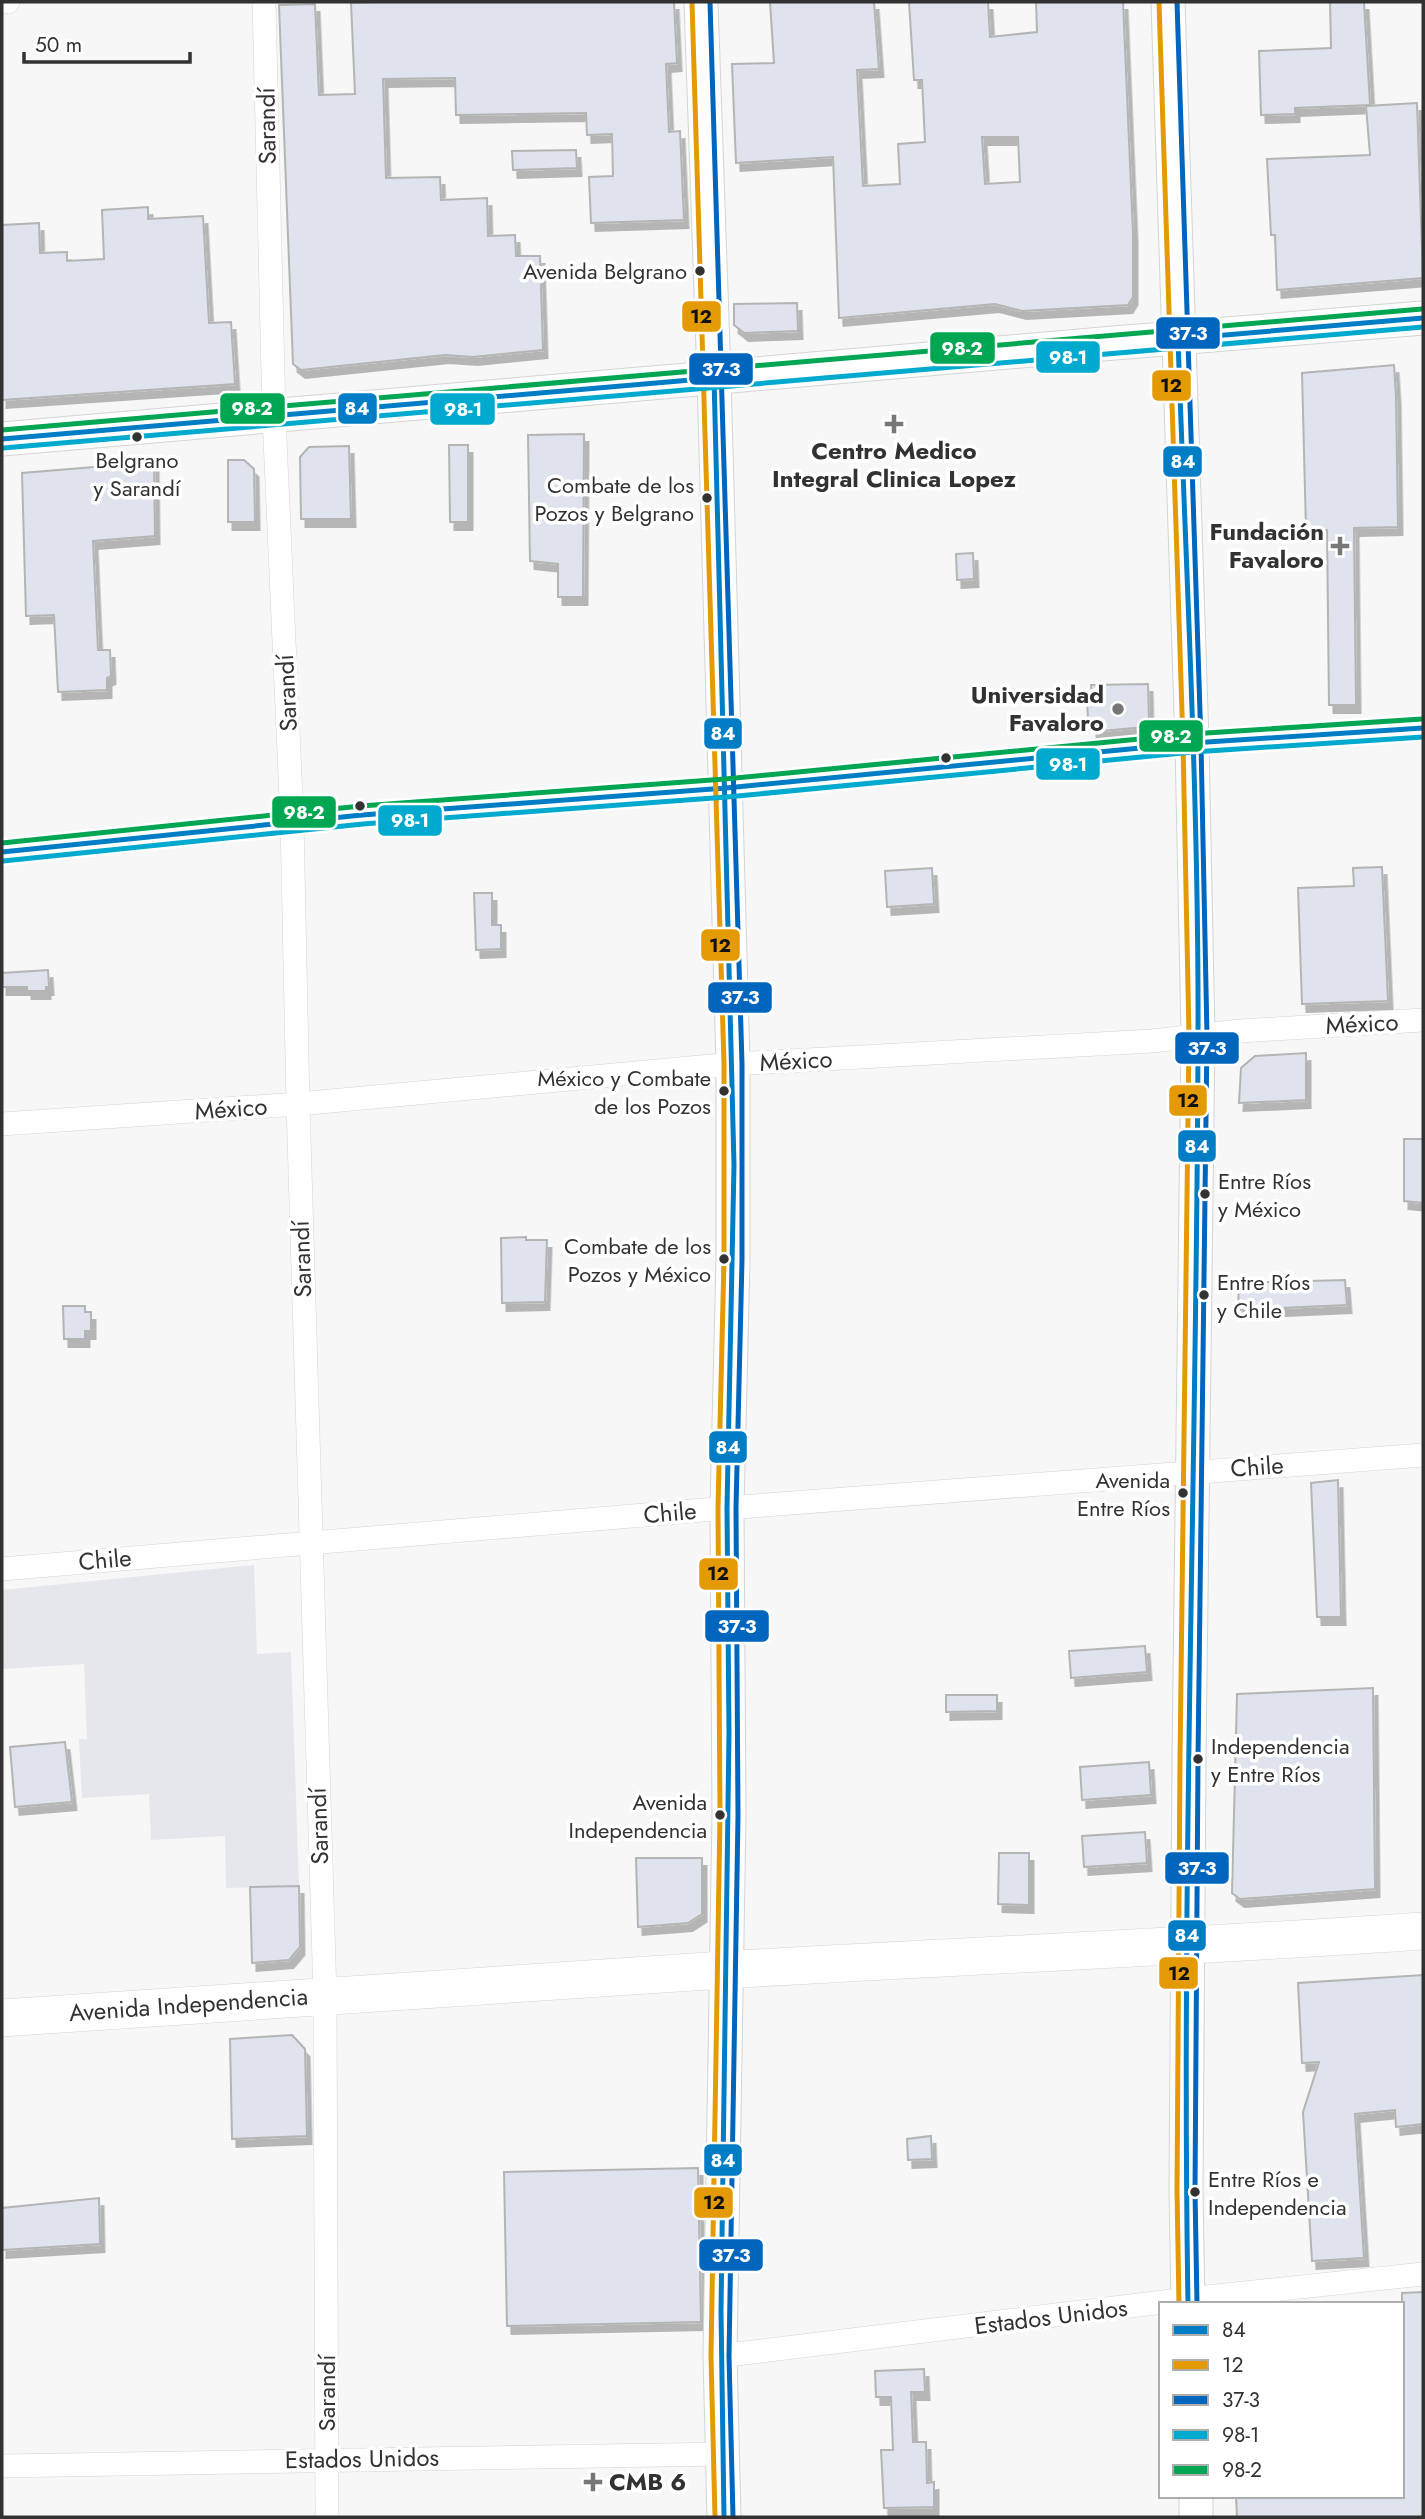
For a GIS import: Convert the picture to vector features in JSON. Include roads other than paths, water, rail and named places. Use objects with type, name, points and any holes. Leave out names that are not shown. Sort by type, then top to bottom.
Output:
[{"type":"main road","points":[[701,2],[733,1064],[733,1261],[726,1508],[729,1747],[720,2356],[724,2517]]},
{"type":"main road","points":[[1168,2],[1192,743],[1198,1036],[1188,1947],[1188,2302]]},
{"type":"main road","points":[[2,439],[1423,318]]},
{"type":"main road","name":"Avenida Independencia","points":[[2,2018],[726,1970],[1188,1947],[1423,1931]]},
{"type":"main road","points":[[1196,2498],[1196,2517]]},
{"type":"street","points":[[2,2],[8,2]]},
{"type":"street","name":"Sarandí","points":[[264,2],[274,416],[292,821],[310,1543],[325,1995],[327,2517]]},
{"type":"street","points":[[2,852],[292,821],[726,788],[1192,743],[1423,728]]},
{"type":"street","name":"México","points":[[2,1124],[298,1104],[733,1064],[1152,1041],[1240,1031],[1423,1020]]},
{"type":"street","name":"Chile","points":[[2,1569],[726,1508],[1423,1455]]},
{"type":"street","name":"Estados Unidos","points":[[1188,2302],[1423,2274]]},
{"type":"street","name":"Estados Unidos","points":[[720,2356],[1159,2305]]},
{"type":"street","name":"Estados Unidos","points":[[2,2466],[723,2454]]},
{"type":"place","name":"Avenida Belgrano","points":[[700,271]]},
{"type":"place","name":"Centro Medico Integral Clinica Lopez","points":[[894,424]]},
{"type":"place","name":"Belgrano y Sarandí","points":[[137,437]]},
{"type":"place","name":"Combate de los Pozos y Belgrano","points":[[707,498]]},
{"type":"place","name":"Fundación Favaloro","points":[[1340,546]]},
{"type":"place","name":"Universidad Favaloro","points":[[1118,709]]},
{"type":"place","name":"México y Combate de los Pozos","points":[[724,1091]]},
{"type":"place","name":"Entre Ríos y México","points":[[1205,1194]]},
{"type":"place","name":"Combate de los Pozos y México","points":[[724,1259]]},
{"type":"place","name":"Entre Ríos y Chile","points":[[1204,1295]]},
{"type":"place","name":"Avenida Entre Ríos","points":[[1183,1493]]},
{"type":"place","name":"Independencia y Entre Ríos","points":[[1198,1759]]},
{"type":"place","name":"Avenida Independencia","points":[[720,1815]]},
{"type":"place","name":"Entre Ríos e Independencia","points":[[1195,2192]]},
{"type":"place","name":"CMB 6","points":[[593,2482]]}]
